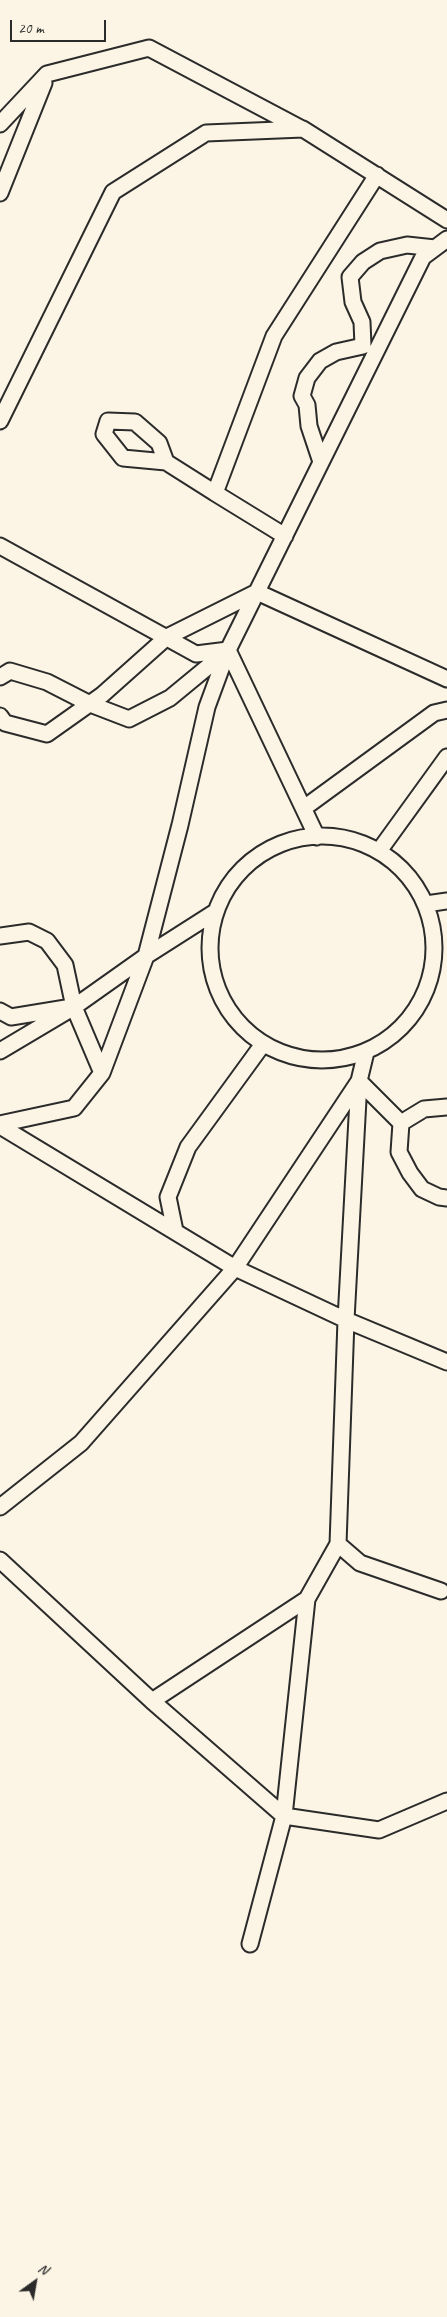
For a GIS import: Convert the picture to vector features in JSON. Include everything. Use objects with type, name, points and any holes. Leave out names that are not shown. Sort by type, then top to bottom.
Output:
[{"type":"lane","points":[[0,124],[47,74],[149,48],[303,129],[378,174],[447,220]]},
{"type":"lane","points":[[0,193],[47,74]]},
{"type":"lane","points":[[0,421],[113,192],[206,133],[303,129]]},
{"type":"lane","points":[[215,493],[274,336],[378,174]]},
{"type":"lane","points":[[0,1125],[74,1108],[102,1073],[146,956],[180,825],[207,707],[228,650],[423,257],[441,244]]},
{"type":"lane","points":[[322,462],[309,426],[307,405],[302,396],[307,378],[320,361],[336,352],[363,346],[362,322],[353,302],[350,277],[363,262],[380,251],[407,245],[441,244]]},
{"type":"lane","points":[[166,462],[285,536]]},
{"type":"lane","points":[[0,546],[196,654],[228,650]]},
{"type":"lane","points":[[0,716],[5,722],[47,734],[90,704],[167,637],[257,592]]},
{"type":"lane","points":[[257,592],[447,680]]},
{"type":"lane","points":[[0,677],[10,671],[47,682],[90,704],[129,719],[170,698],[228,650]]},
{"type":"lane","points":[[228,650],[318,837]]},
{"type":"lane","points":[[304,808],[434,714],[447,710]]},
{"type":"lane","points":[[380,850],[447,757]]},
{"type":"lane","points":[[341,836],[380,850],[403,869],[426,904],[434,934],[432,974],[422,1000],[398,1031],[366,1052],[329,1060],[298,1058],[263,1044],[246,1032],[223,1002],[213,978],[209,940],[214,912],[233,878],[257,855],[293,838],[341,836]]},
{"type":"lane","points":[[426,904],[447,901]]},
{"type":"lane","points":[[0,1051],[74,1007],[146,956],[214,912]]},
{"type":"lane","points":[[0,936],[29,932],[47,941],[65,965],[74,1007],[102,1073]]},
{"type":"lane","points":[[0,1011],[11,1017],[74,1007]]},
{"type":"lane","points":[[175,1231],[168,1197],[188,1147],[263,1044]]},
{"type":"lane","points":[[250,1944],[284,1816],[307,1598],[338,1544],[346,1320],[359,1081],[366,1052]]},
{"type":"lane","points":[[359,1081],[400,1123],[399,1152],[410,1173],[422,1189],[439,1197],[447,1198]]},
{"type":"lane","points":[[0,1507],[81,1442],[235,1268],[359,1081]]},
{"type":"lane","points":[[400,1123],[424,1109],[447,1107]]},
{"type":"lane","points":[[0,1125],[235,1268],[346,1320],[447,1362]]},
{"type":"lane","points":[[338,1544],[360,1563],[441,1590]]},
{"type":"lane","points":[[0,1560],[152,1701],[284,1816],[379,1830],[447,1801]]},
{"type":"lane","points":[[152,1701],[307,1598]]}]
